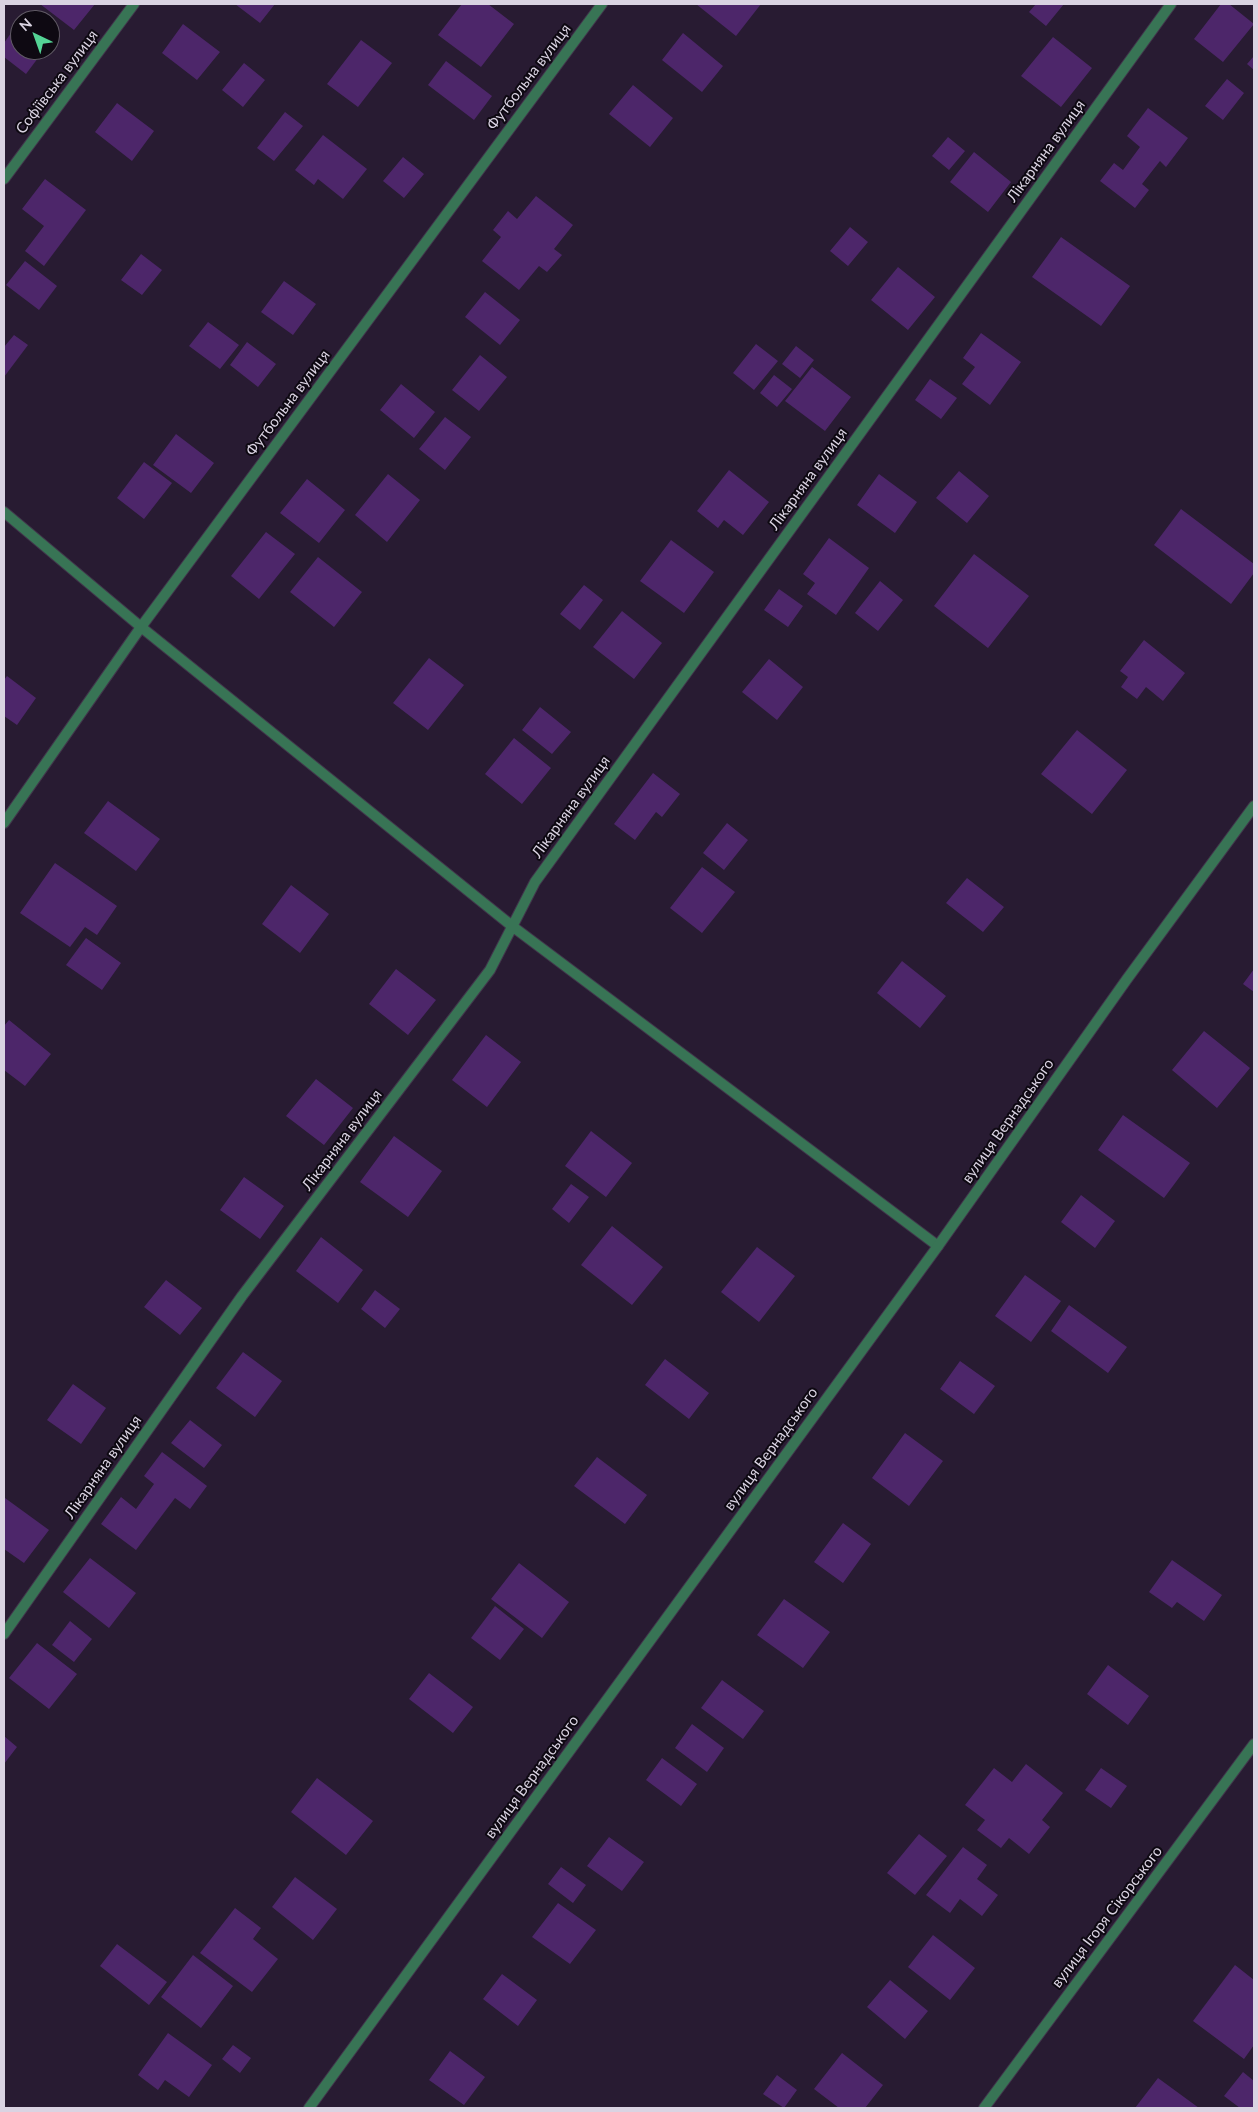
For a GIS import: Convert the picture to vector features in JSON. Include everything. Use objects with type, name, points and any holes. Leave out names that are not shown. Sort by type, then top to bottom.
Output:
[{"type":"street","name":"Софіївська вулиця","points":[[4,179],[134,4]]},
{"type":"street","name":"Футбольна вулиця","points":[[4,823],[141,626],[602,4]]},
{"type":"street","name":"Лікарняна вулиця","points":[[4,1634],[242,1296],[490,970],[540,874],[1171,4]]},
{"type":"street","points":[[4,512],[141,626],[512,926],[938,1246]]},
{"type":"street","name":"вулиця Вернадського","points":[[309,2108],[938,1246],[1121,987],[1254,806]]},
{"type":"street","name":"вулиця Ігоря Сікорського","points":[[984,2108],[1254,1744]]},
{"type":"building","points":[[40,4],[95,4],[74,30],[60,19],[60,10],[48,10]]},
{"type":"building","points":[[235,4],[275,4],[260,23]]},
{"type":"building","points":[[462,4],[488,4],[514,24],[481,67],[438,35]]},
{"type":"building","points":[[696,4],[761,4],[736,36]]},
{"type":"building","points":[[1036,4],[1064,4],[1046,26],[1029,12]]},
{"type":"building","points":[[1221,4],[1229,4],[1254,24],[1223,62],[1194,39]]},
{"type":"building","points":[[183,24],[220,52],[197,80],[162,53]]},
{"type":"building","points":[[683,33],[723,66],[702,92],[662,60]]},
{"type":"building","points":[[10,34],[10,60],[36,60],[26,74],[4,57],[4,43]]},
{"type":"building","points":[[1053,37],[1092,68],[1061,107],[1021,76]]},
{"type":"building","points":[[361,40],[392,63],[358,107],[327,84]]},
{"type":"building","points":[[1254,56],[1254,70],[1247,64]]},
{"type":"building","points":[[446,61],[492,96],[474,120],[428,85]]},
{"type":"building","points":[[244,63],[265,80],[243,107],[222,90]]},
{"type":"building","points":[[1227,79],[1244,93],[1223,120],[1205,106]]},
{"type":"building","points":[[633,85],[673,118],[650,147],[609,114]]},
{"type":"building","points":[[117,103],[154,131],[132,161],[95,132]]},
{"type":"building","points":[[1148,108],[1188,138],[1166,167],[1160,161],[1142,184],[1149,190],[1135,208],[1100,181],[1114,163],[1123,170],[1140,147],[1127,136]]},
{"type":"building","points":[[285,112],[303,126],[274,161],[257,148]]},
{"type":"building","points":[[323,135],[367,169],[343,199],[318,179],[314,185],[295,170]]},
{"type":"building","points":[[948,137],[965,151],[949,170],[932,156]]},
{"type":"building","points":[[974,152],[1011,182],[988,212],[950,182]]},
{"type":"building","points":[[403,157],[424,174],[404,198],[383,181]]},
{"type":"building","points":[[45,179],[86,210],[44,266],[25,251],[44,226],[22,209]]},
{"type":"building","points":[[536,196],[573,225],[554,249],[562,255],[547,272],[539,266],[519,290],[482,261],[501,237],[493,230],[508,211],[517,219]]},
{"type":"building","points":[[850,227],[868,242],[848,266],[830,251]]},
{"type":"building","points":[[1061,237],[1130,286],[1101,326],[1032,277]]},
{"type":"building","points":[[141,254],[162,270],[142,295],[121,280]]},
{"type":"building","points":[[25,261],[57,286],[39,310],[6,285]]},
{"type":"building","points":[[898,267],[935,297],[908,330],[871,300]]},
{"type":"building","points":[[284,281],[316,304],[293,335],[261,312]]},
{"type":"building","points":[[485,292],[520,320],[500,345],[465,317]]},
{"type":"building","points":[[208,322],[239,345],[220,369],[189,346]]},
{"type":"building","points":[[981,333],[1021,362],[990,405],[962,384],[975,367],[963,358]]},
{"type":"building","points":[[14,335],[28,345],[4,377],[4,347]]},
{"type":"building","points":[[247,342],[276,364],[258,387],[230,365]]},
{"type":"building","points":[[756,344],[778,361],[754,390],[733,373]]},
{"type":"building","points":[[796,346],[814,360],[800,378],[782,364]]},
{"type":"building","points":[[480,355],[507,377],[479,411],[452,390]]},
{"type":"building","points":[[812,367],[851,397],[825,431],[785,401]]},
{"type":"building","points":[[774,375],[792,389],[777,407],[760,393]]},
{"type":"building","points":[[930,379],[957,398],[941,419],[915,400]]},
{"type":"building","points":[[401,384],[435,412],[414,438],[380,410]]},
{"type":"building","points":[[445,417],[471,437],[445,470],[419,449]]},
{"type":"building","points":[[176,434],[214,463],[191,493],[153,465]]},
{"type":"building","points":[[144,462],[172,483],[144,519],[117,498]]},
{"type":"building","points":[[729,470],[769,502],[743,535],[724,520],[718,528],[697,511]]},
{"type":"building","points":[[959,471],[989,496],[967,523],[936,498]]},
{"type":"building","points":[[388,474],[420,500],[387,542],[355,515]]},
{"type":"building","points":[[879,474],[917,502],[895,533],[857,505]]},
{"type":"building","points":[[307,479],[345,510],[319,543],[280,513]]},
{"type":"building","points":[[1181,509],[1254,564],[1254,573],[1231,604],[1154,545]]},
{"type":"building","points":[[266,532],[295,554],[259,599],[231,576]]},
{"type":"building","points":[[829,538],[869,568],[836,615],[807,594],[815,583],[803,574]]},
{"type":"building","points":[[671,540],[714,572],[684,613],[640,581]]},
{"type":"building","points":[[974,554],[1029,596],[988,648],[934,606]]},
{"type":"building","points":[[318,557],[362,592],[334,627],[290,592]]},
{"type":"building","points":[[880,581],[903,600],[878,631],[855,613]]},
{"type":"building","points":[[584,585],[603,600],[580,630],[560,614]]},
{"type":"building","points":[[779,589],[803,606],[788,627],[764,610]]},
{"type":"building","points":[[622,611],[662,643],[634,679],[593,647]]},
{"type":"building","points":[[1144,640],[1185,673],[1163,701],[1146,687],[1137,699],[1121,687],[1128,677],[1120,671]]},
{"type":"building","points":[[429,658],[464,685],[428,730],[393,703]]},
{"type":"building","points":[[769,659],[803,687],[777,720],[742,692]]},
{"type":"building","points":[[7,676],[36,698],[17,725],[4,716],[4,680]]},
{"type":"building","points":[[540,707],[571,732],[552,754],[522,730]]},
{"type":"building","points":[[1077,730],[1127,770],[1092,814],[1041,774]]},
{"type":"building","points":[[514,738],[551,768],[522,804],[485,774]]},
{"type":"building","points":[[653,773],[680,794],[662,817],[656,812],[635,840],[614,824]]},
{"type":"building","points":[[108,801],[160,839],[136,871],[84,833]]},
{"type":"building","points":[[727,823],[748,840],[724,870],[703,853]]},
{"type":"building","points":[[55,863],[117,906],[97,935],[85,927],[70,947],[20,913]]},
{"type":"building","points":[[702,867],[735,892],[702,933],[670,908]]},
{"type":"building","points":[[967,878],[1004,907],[983,932],[946,903]]},
{"type":"building","points":[[291,885],[329,914],[300,953],[262,924]]},
{"type":"building","points":[[86,938],[121,963],[102,990],[66,965]]},
{"type":"building","points":[[902,961],[946,996],[920,1028],[877,993]]},
{"type":"building","points":[[396,969],[436,1000],[408,1035],[369,1004]]},
{"type":"building","points":[[1254,969],[1254,992],[1243,984]]},
{"type":"building","points":[[9,1020],[51,1054],[25,1086],[4,1070],[4,1026]]},
{"type":"building","points":[[1204,1031],[1250,1068],[1217,1108],[1172,1070]]},
{"type":"building","points":[[486,1035],[521,1062],[487,1107],[452,1080]]},
{"type":"building","points":[[316,1079],[353,1108],[324,1145],[286,1116]]},
{"type":"building","points":[[1123,1115],[1190,1163],[1164,1198],[1098,1150]]},
{"type":"building","points":[[591,1131],[632,1163],[606,1197],[565,1166]]},
{"type":"building","points":[[394,1136],[442,1171],[408,1217],[360,1182]]},
{"type":"building","points":[[244,1177],[284,1206],[260,1239],[220,1210]]},
{"type":"building","points":[[571,1184],[589,1197],[569,1223],[552,1209]]},
{"type":"building","points":[[1081,1195],[1115,1221],[1095,1248],[1061,1222]]},
{"type":"building","points":[[612,1226],[663,1267],[632,1305],[581,1265]]},
{"type":"building","points":[[321,1237],[363,1270],[338,1303],[296,1271]]},
{"type":"building","points":[[757,1247],[795,1276],[759,1322],[721,1292]]},
{"type":"building","points":[[1025,1275],[1061,1301],[1031,1342],[995,1316]]},
{"type":"building","points":[[166,1280],[202,1308],[180,1335],[144,1307]]},
{"type":"building","points":[[375,1290],[400,1309],[385,1328],[361,1309]]},
{"type":"building","points":[[1069,1305],[1127,1347],[1108,1373],[1051,1331]]},
{"type":"building","points":[[243,1352],[282,1381],[255,1417],[216,1388]]},
{"type":"building","points":[[665,1359],[709,1393],[689,1419],[645,1385]]},
{"type":"building","points":[[960,1361],[995,1386],[974,1414],[940,1389]]},
{"type":"building","points":[[73,1384],[106,1408],[81,1444],[47,1420]]},
{"type":"building","points":[[190,1420],[222,1445],[204,1468],[171,1443]]},
{"type":"building","points":[[905,1433],[943,1461],[909,1506],[872,1478]]},
{"type":"building","points":[[162,1452],[207,1486],[190,1509],[175,1498],[136,1550],[101,1524],[121,1497],[136,1509],[154,1484],[144,1476]]},
{"type":"building","points":[[597,1457],[647,1495],[625,1524],[574,1486]]},
{"type":"building","points":[[5,1498],[49,1530],[24,1563],[4,1549]]},
{"type":"building","points":[[843,1523],[871,1544],[843,1583],[814,1562]]},
{"type":"building","points":[[90,1558],[136,1593],[109,1628],[63,1592]]},
{"type":"building","points":[[1172,1560],[1222,1595],[1204,1621],[1177,1602],[1172,1608],[1149,1592]]},
{"type":"building","points":[[519,1563],[569,1602],[542,1638],[491,1599]]},
{"type":"building","points":[[784,1599],[830,1632],[803,1668],[757,1635]]},
{"type":"building","points":[[495,1606],[524,1629],[500,1660],[471,1638]]},
{"type":"building","points":[[70,1621],[92,1639],[74,1662],[52,1645]]},
{"type":"building","points":[[37,1643],[77,1674],[49,1709],[9,1678]]},
{"type":"building","points":[[1108,1665],[1149,1696],[1128,1725],[1087,1694]]},
{"type":"building","points":[[429,1673],[473,1707],[453,1733],[409,1699]]},
{"type":"building","points":[[722,1680],[764,1711],[743,1739],[701,1708]]},
{"type":"building","points":[[692,1724],[724,1748],[707,1772],[675,1748]]},
{"type":"building","points":[[4,1736],[17,1747],[4,1764]]},
{"type":"building","points":[[662,1758],[697,1784],[681,1806],[646,1780]]},
{"type":"building","points":[[1026,1764],[1063,1793],[1042,1820],[1050,1827],[1029,1854],[1009,1838],[1001,1848],[977,1830],[985,1820],[965,1805],[994,1768],[1012,1782]]},
{"type":"building","points":[[1101,1768],[1127,1786],[1111,1808],[1085,1790]]},
{"type":"building","points":[[317,1778],[373,1821],[346,1855],[291,1812]]},
{"type":"building","points":[[919,1834],[947,1856],[915,1895],[887,1873]]},
{"type":"building","points":[[609,1837],[644,1862],[622,1891],[587,1866]]},
{"type":"building","points":[[963,1847],[987,1865],[977,1879],[998,1895],[982,1916],[960,1899],[950,1913],[926,1895]]},
{"type":"building","points":[[561,1867],[586,1885],[573,1903],[548,1884]]},
{"type":"building","points":[[295,1877],[337,1909],[313,1940],[272,1907]]},
{"type":"building","points":[[558,1903],[596,1930],[570,1964],[532,1937]]},
{"type":"building","points":[[235,1908],[261,1928],[253,1939],[278,1959],[252,1992],[200,1953]]},
{"type":"building","points":[[933,1935],[975,1968],[950,2000],[908,1967]]},
{"type":"building","points":[[117,1944],[167,1982],[149,2005],[100,1966]]},
{"type":"building","points":[[193,1955],[233,1986],[201,2028],[161,1997]]},
{"type":"building","points":[[1235,1965],[1254,1980],[1254,2045],[1244,2059],[1193,2021]]},
{"type":"building","points":[[502,1974],[537,2000],[518,2026],[483,1999]]},
{"type":"building","points":[[890,1980],[928,2011],[905,2039],[867,2007]]},
{"type":"building","points":[[168,2033],[212,2065],[189,2097],[165,2080],[158,2090],[138,2075]]},
{"type":"building","points":[[233,2045],[251,2058],[240,2073],[222,2059]]},
{"type":"building","points":[[450,2051],[485,2077],[464,2105],[429,2080]]},
{"type":"building","points":[[842,2053],[883,2085],[865,2108],[839,2108],[814,2089]]},
{"type":"building","points":[[1243,2072],[1254,2081],[1254,2108],[1240,2108],[1224,2096]]},
{"type":"building","points":[[777,2075],[797,2090],[784,2108],[763,2094]]},
{"type":"building","points":[[1158,2078],[1199,2108],[1135,2108]]}]
